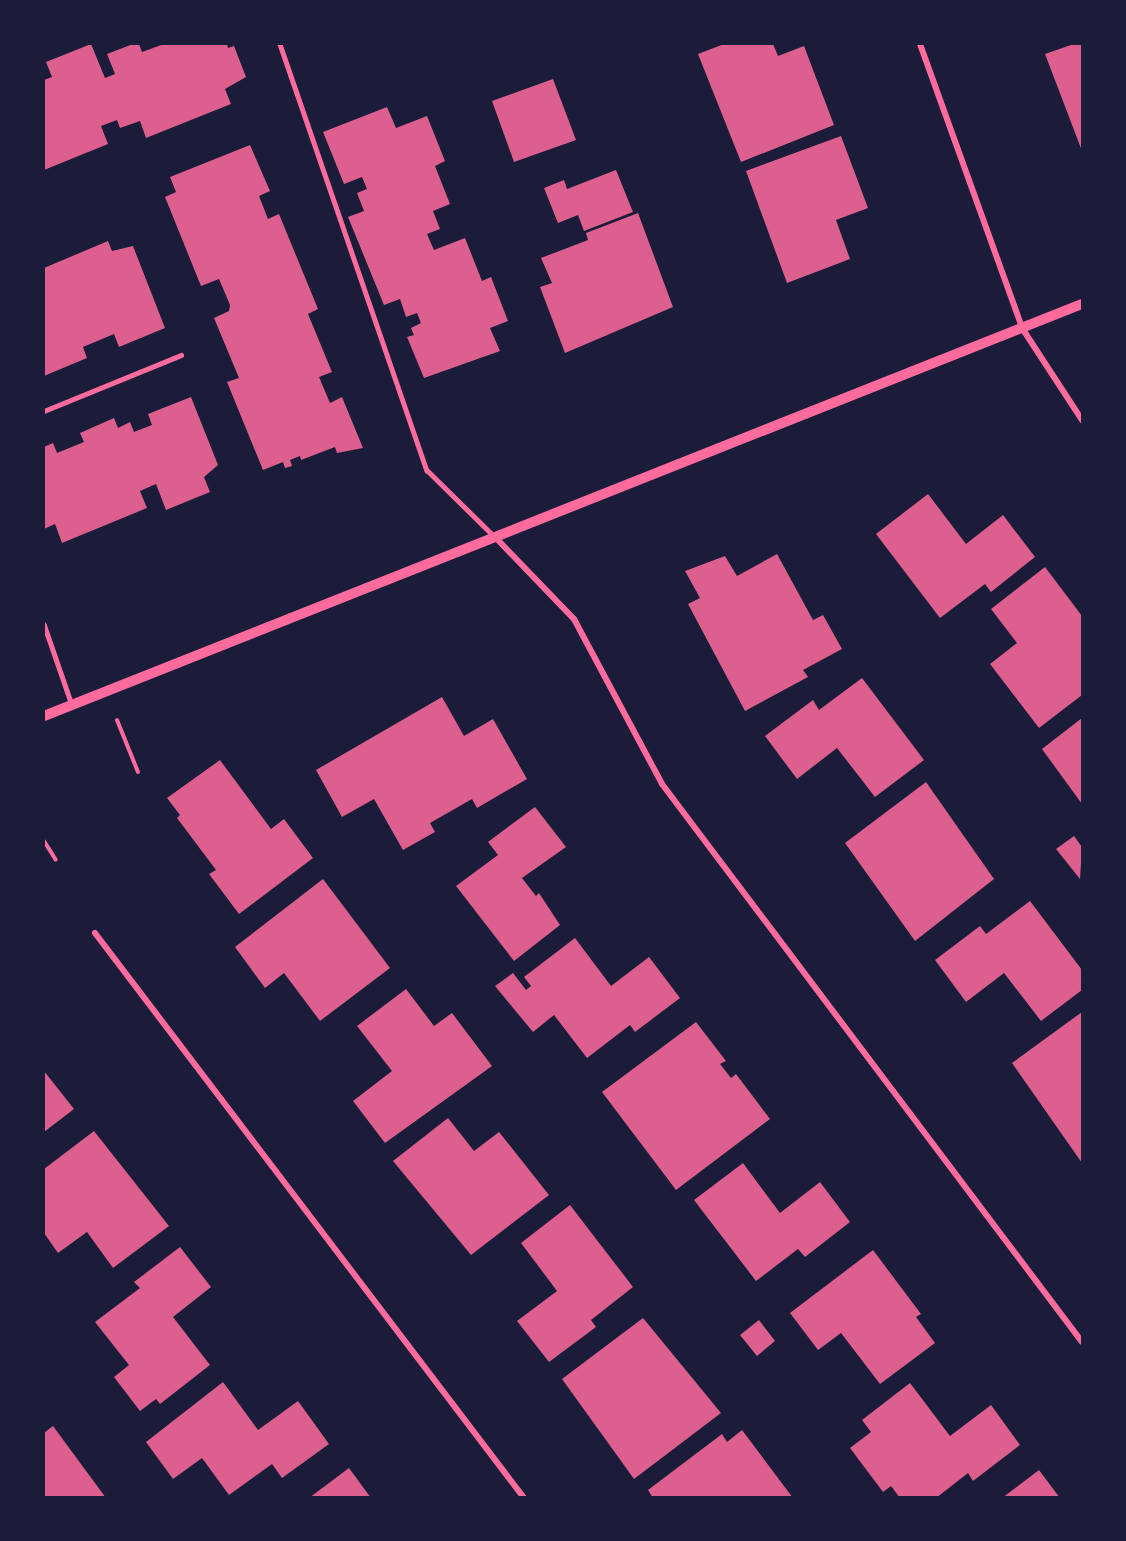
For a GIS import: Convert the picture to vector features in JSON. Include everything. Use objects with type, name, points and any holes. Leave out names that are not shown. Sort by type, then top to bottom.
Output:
[{"type":"street","points":[[920,44],[1022,328],[1083,420]]},
{"type":"street","points":[[44,716],[1083,304]]},
{"type":"street","points":[[495,537],[574,619],[662,784],[1083,1342]]},
{"type":"street","points":[[95,933],[524,1497]]},
{"type":"lane","points":[[280,44],[427,470],[495,537]]},
{"type":"lane","points":[[44,411],[181,355]]},
{"type":"lane","points":[[44,624],[72,705]]},
{"type":"path","points":[[106,691],[138,772]]},
{"type":"path","points":[[44,841],[56,860]]},
{"type":"building","points":[[91,44],[105,78],[115,74],[107,54],[133,44],[139,44],[142,52],[164,44],[227,44],[228,48],[234,46],[246,77],[225,89],[231,104],[146,138],[140,121],[120,128],[117,120],[101,126],[108,144],[44,170],[44,80],[52,77],[46,62]]},
{"type":"building","points":[[724,44],[773,44],[778,56],[804,46],[834,125],[741,162],[698,54]]},
{"type":"building","points":[[1074,44],[1082,44],[1082,151],[1045,54]]},
{"type":"building","points":[[553,79],[576,140],[514,162],[492,101]]},
{"type":"building","points":[[387,107],[396,128],[427,116],[445,161],[435,166],[450,204],[433,211],[440,229],[427,234],[434,250],[465,238],[482,281],[491,277],[508,321],[490,328],[500,351],[424,378],[407,337],[414,335],[411,328],[421,323],[417,313],[406,317],[400,299],[384,305],[348,217],[364,211],[357,193],[367,189],[362,177],[344,184],[323,132]]},
{"type":"building","points":[[841,136],[868,208],[836,220],[850,259],[787,283],[746,171]]},
{"type":"building","points":[[250,145],[270,191],[259,196],[268,219],[279,214],[318,309],[308,314],[332,372],[319,377],[330,403],[342,397],[363,448],[337,453],[335,447],[301,460],[300,456],[290,460],[292,466],[285,468],[283,462],[263,470],[227,382],[239,378],[214,318],[229,311],[230,305],[219,279],[201,286],[165,197],[176,192],[170,177]]},
{"type":"building","points":[[616,170],[633,212],[584,231],[578,215],[558,223],[544,188],[564,180],[567,189]]},
{"type":"building","points":[[638,213],[673,307],[565,353],[540,287],[552,283],[541,258],[588,240],[586,233]]},
{"type":"building","points":[[108,241],[112,251],[133,246],[165,328],[119,347],[114,334],[83,347],[87,358],[44,376],[44,268]]},
{"type":"building","points":[[191,397],[218,465],[204,477],[210,492],[166,510],[156,484],[140,491],[147,508],[62,543],[55,524],[44,529],[44,447],[53,443],[57,453],[84,442],[80,433],[114,418],[118,428],[130,422],[134,432],[152,425],[148,414]]},
{"type":"building","points":[[928,494],[966,544],[1003,515],[1035,557],[991,592],[985,584],[940,618],[876,534]]},
{"type":"building","points":[[777,554],[813,620],[823,615],[842,649],[803,670],[808,677],[745,711],[688,604],[700,598],[685,571],[725,556],[737,576]]},
{"type":"building","points":[[1045,567],[1082,616],[1082,695],[1039,728],[990,664],[1017,643],[991,609]]},
{"type":"building","points":[[862,678],[924,760],[875,797],[837,748],[797,779],[765,736],[813,700],[819,710]]},
{"type":"building","points":[[442,697],[464,736],[493,719],[527,779],[477,808],[472,799],[430,823],[435,832],[403,850],[374,799],[342,817],[316,770]]},
{"type":"building","points":[[1082,718],[1082,804],[1042,749]]},
{"type":"building","points":[[220,760],[271,829],[284,819],[313,858],[239,914],[209,874],[216,870],[177,818],[180,815],[167,798]]},
{"type":"building","points":[[926,782],[994,879],[915,941],[845,843]]},
{"type":"building","points":[[535,807],[566,847],[522,878],[536,896],[539,893],[560,925],[514,961],[456,886],[498,855],[488,842]]},
{"type":"building","points":[[1074,836],[1082,847],[1080,879],[1056,849]]},
{"type":"building","points":[[323,879],[390,968],[320,1021],[284,973],[265,988],[235,947]]},
{"type":"building","points":[[1030,901],[1082,970],[1082,990],[1041,1021],[1004,973],[966,1002],[935,960],[980,926],[986,934]]},
{"type":"building","points":[[575,938],[611,986],[649,957],[680,998],[635,1032],[630,1025],[587,1058],[554,1015],[533,1032],[495,986],[513,973],[526,990],[531,986],[524,977]]},
{"type":"building","points":[[406,989],[434,1026],[452,1013],[492,1066],[385,1143],[353,1101],[392,1071],[357,1026]]},
{"type":"building","points":[[1082,1012],[1082,1163],[1012,1063]]},
{"type":"building","points":[[696,1022],[726,1061],[720,1064],[731,1078],[736,1074],[770,1119],[676,1190],[602,1092]]},
{"type":"building","points":[[44,1071],[74,1109],[44,1132]]},
{"type":"building","points":[[448,1118],[474,1151],[499,1132],[549,1195],[471,1255],[393,1161]]},
{"type":"building","points":[[94,1131],[169,1226],[113,1268],[87,1232],[58,1253],[44,1233],[44,1169]]},
{"type":"building","points":[[743,1163],[780,1213],[820,1182],[850,1222],[805,1257],[798,1249],[756,1281],[694,1200]]},
{"type":"building","points":[[570,1205],[633,1287],[591,1320],[596,1327],[549,1362],[517,1321],[557,1291],[521,1243]]},
{"type":"building","points":[[180,1247],[211,1287],[173,1317],[210,1365],[160,1404],[156,1399],[140,1411],[114,1377],[129,1365],[95,1322],[140,1288],[134,1282]]},
{"type":"building","points":[[873,1250],[921,1314],[916,1317],[935,1343],[880,1384],[841,1333],[818,1350],[790,1313]]},
{"type":"building","points":[[643,1318],[721,1413],[634,1479],[562,1379]]},
{"type":"building","points":[[759,1320],[775,1341],[757,1356],[740,1335]]},
{"type":"building","points":[[223,1382],[258,1430],[298,1401],[329,1444],[282,1478],[272,1464],[229,1495],[202,1458],[173,1479],[146,1442]]},
{"type":"building","points":[[910,1383],[950,1436],[991,1405],[1020,1445],[973,1481],[968,1473],[936,1498],[900,1498],[891,1486],[883,1492],[850,1448],[871,1432],[862,1420]]},
{"type":"building","points":[[53,1426],[106,1498],[44,1498],[44,1433]]},
{"type":"building","points":[[742,1430],[793,1498],[653,1498],[648,1490],[722,1434],[727,1442]]},
{"type":"building","points":[[349,1468],[371,1498],[309,1498]]},
{"type":"building","points":[[1039,1470],[1060,1498],[1002,1498]]}]
